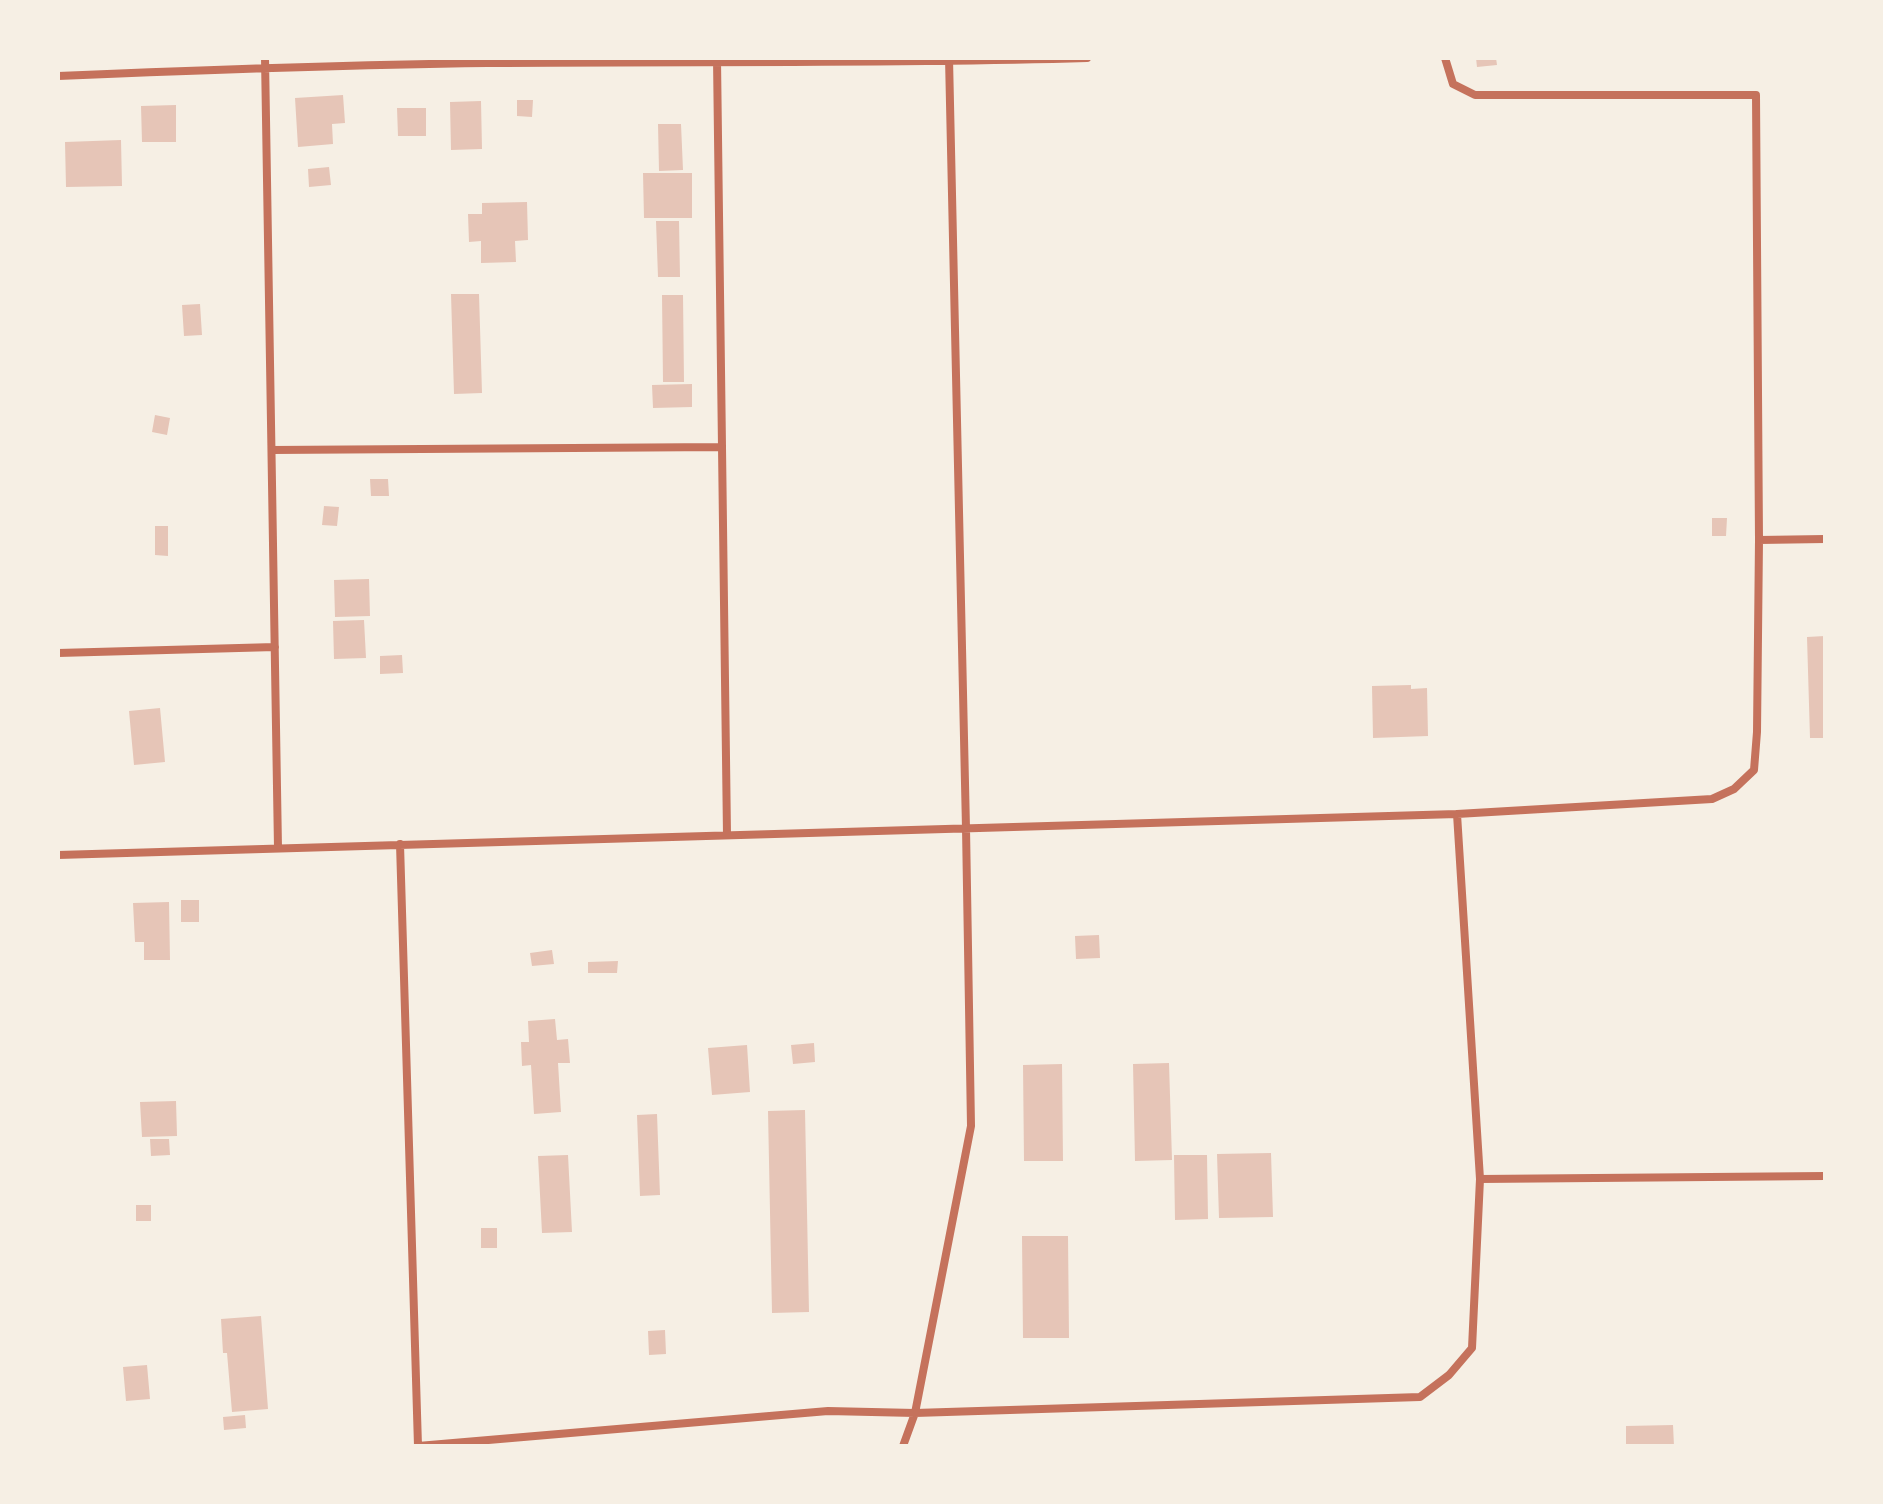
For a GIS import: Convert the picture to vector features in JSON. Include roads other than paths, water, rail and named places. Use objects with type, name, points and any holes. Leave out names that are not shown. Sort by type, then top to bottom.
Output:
[{"type":"street","points":[[58,76],[266,62],[1087,58]]},
{"type":"street","points":[[58,855],[1457,814],[1712,799],[1734,789],[1754,770],[1757,732],[1756,95],[1475,95],[1453,84],[1445,58]]},
{"type":"street","points":[[717,60],[727,835]]},
{"type":"street","points":[[903,1446],[915,1413],[971,1126],[949,60]]},
{"type":"street","points":[[266,62],[278,848]]},
{"type":"street","points":[[272,450],[722,447]]},
{"type":"street","points":[[1759,540],[1825,539]]},
{"type":"street","points":[[58,653],[275,647]]},
{"type":"street","points":[[400,844],[418,1446],[828,1411],[915,1413],[1420,1397],[1449,1375],[1472,1348],[1480,1179],[1457,814]]},
{"type":"street","points":[[1480,1179],[1825,1176]]}]
